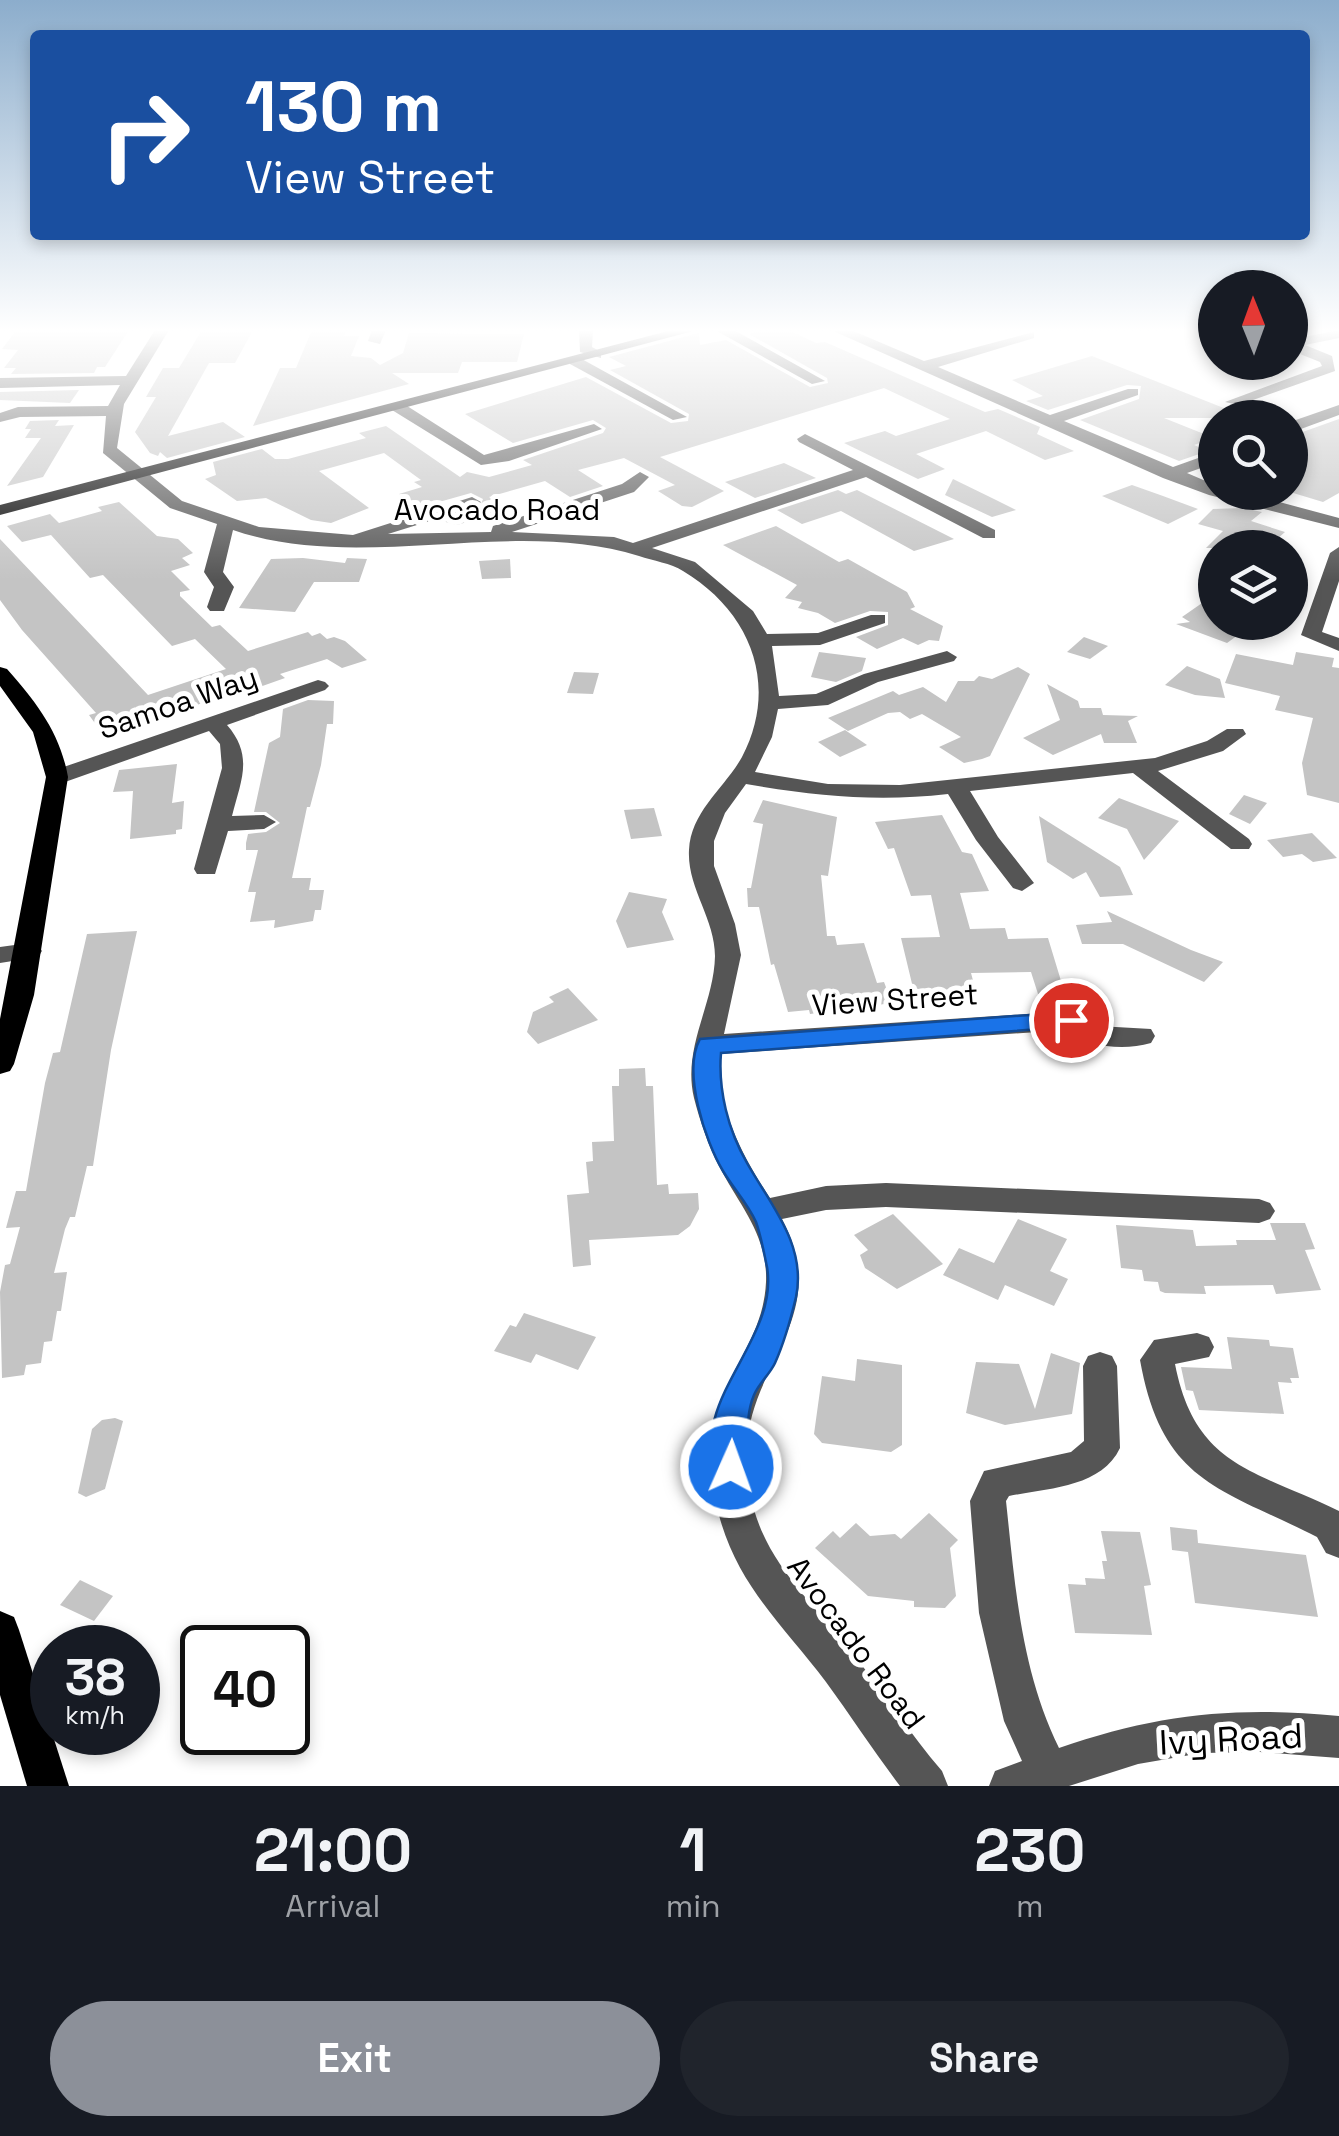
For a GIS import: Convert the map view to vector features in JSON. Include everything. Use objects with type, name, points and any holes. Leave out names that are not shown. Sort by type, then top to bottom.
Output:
[{"type":"main road","points":[[0,510],[374,413]]},
{"type":"main road","points":[[0,673],[42,724],[54,748],[57,777],[29,952],[0,1064]]},
{"type":"main road","points":[[0,1630],[48,1786]]},
{"type":"street","points":[[115,413],[109,449],[132,477]]},
{"type":"street","points":[[408,413],[481,460],[494,460],[594,430]]},
{"type":"street","points":[[672,413],[679,417]]},
{"type":"street","points":[[1029,413],[1198,485]]},
{"type":"street","points":[[1047,421],[1070,413]]},
{"type":"street","points":[[805,439],[989,534]]},
{"type":"street","points":[[1169,474],[1198,463]]},
{"type":"street","points":[[638,547],[864,472]]},
{"type":"street","points":[[470,540],[628,488],[640,476]]},
{"type":"street","name":"Avocado Road","points":[[132,477],[180,508],[226,523],[346,542],[560,536],[638,547],[676,559],[716,584],[748,617],[758,640],[770,703],[753,758],[712,808],[701,845],[705,888],[726,934],[728,973],[710,1023],[705,1086],[732,1164],[763,1210],[780,1254],[782,1294],[762,1359],[740,1389],[729,1431],[732,1503],[762,1576],[818,1640],[927,1786]]},
{"type":"street","points":[[346,542],[472,502]]},
{"type":"street","points":[[1288,510],[1339,523]]},
{"type":"street","points":[[217,607],[224,586],[213,572],[226,523]]},
{"type":"street","points":[[1339,552],[1310,635],[1339,645]]},
{"type":"street","points":[[758,640],[820,639],[878,619]]},
{"type":"street","points":[[770,703],[820,700],[870,678],[947,657]]},
{"type":"street","name":"Samoa Way","points":[[57,777],[318,686]]},
{"type":"street","points":[[206,869],[233,768],[231,743],[214,722]]},
{"type":"street","points":[[741,776],[828,791],[900,792],[1158,764],[1215,746],[1235,734]]},
{"type":"street","points":[[1138,766],[1240,844]]},
{"type":"street","points":[[955,786],[988,840],[1022,884]]},
{"type":"street","points":[[219,824],[264,822]]},
{"type":"street","points":[[0,955],[29,952]]},
{"type":"street","name":"View Street","points":[[709,1045],[1071,1020],[1092,1035],[1140,1036]]},
{"type":"street","points":[[763,1210],[826,1198],[886,1195],[1260,1211]]},
{"type":"street","points":[[1197,1347],[1166,1350],[1157,1360],[1160,1385],[1174,1428],[1193,1455],[1225,1476],[1330,1525],[1339,1541]]},
{"type":"street","points":[[1049,1772],[1024,1720],[998,1613],[988,1501],[997,1482],[1080,1466],[1102,1448],[1100,1366]]},
{"type":"street","name":"Ivy Road","points":[[1010,1786],[1139,1744],[1182,1735],[1284,1731],[1339,1737]]},
{"type":"building","points":[[146,413],[181,413],[168,436],[223,422],[245,437],[167,458],[160,452],[158,456],[150,453],[135,432]]},
{"type":"building","points":[[259,413],[300,413],[253,426]]},
{"type":"building","points":[[653,413],[671,423],[688,421],[689,414],[802,413],[660,457],[724,491],[692,507],[682,506],[658,491],[675,485],[624,458],[578,470],[603,486],[570,497],[545,481],[489,497],[507,510],[457,525],[442,521],[479,510],[483,499],[471,493],[407,511],[399,494],[422,487],[414,482],[421,480],[384,453],[319,471],[369,508],[331,523],[311,520],[266,498],[237,501],[205,479],[216,475],[213,462],[262,449],[275,459],[288,459],[366,438],[359,433],[386,426],[460,477],[467,472],[489,477],[532,465],[523,460],[603,433],[606,428],[593,420],[513,443],[465,414]]},
{"type":"building","points":[[938,413],[1008,413],[1040,427],[1037,434],[1074,451],[1045,460],[986,431],[916,454],[945,469],[918,479],[844,443],[885,431],[896,436],[950,419]]},
{"type":"building","points":[[1099,413],[1198,413],[1198,418],[1164,418],[1198,432],[1198,444],[1194,445],[1198,447],[1198,454],[1179,461],[1080,420]]},
{"type":"building","points":[[1339,419],[1339,493],[1323,502],[1308,497],[1308,430]]},
{"type":"building","points":[[59,420],[55,426],[74,425],[43,477],[7,486],[41,438],[25,438],[31,429],[25,429],[30,421]]},
{"type":"building","points":[[784,463],[816,478],[755,498],[725,482]]},
{"type":"building","points":[[953,479],[1016,510],[992,517],[945,495]]},
{"type":"building","points":[[1132,485],[1198,509],[1168,524],[1102,496]]},
{"type":"building","points":[[838,490],[846,494],[857,490],[954,539],[914,551],[841,511],[802,524],[777,510]]},
{"type":"building","points":[[119,502],[157,536],[178,539],[193,553],[182,558],[190,565],[171,571],[190,590],[180,592],[180,596],[212,627],[220,625],[248,651],[308,632],[345,641],[367,660],[342,668],[327,659],[280,674],[285,678],[248,691],[244,687],[171,715],[102,733],[89,715],[96,713],[0,600],[0,539],[148,695],[226,669],[195,639],[172,646],[103,575],[90,578],[51,535],[22,542],[7,526],[50,514],[59,523]]},
{"type":"building","points":[[1212,510],[1252,510],[1262,512],[1251,521],[1279,530],[1219,530],[1198,524]]},
{"type":"building","points":[[776,526],[839,562],[848,559],[907,592],[915,607],[910,609],[943,626],[939,641],[918,645],[903,638],[877,649],[856,637],[888,625],[888,612],[870,611],[835,623],[798,608],[802,602],[785,598],[797,585],[723,545]]},
{"type":"building","points":[[347,558],[367,559],[359,582],[314,582],[295,612],[239,608],[271,559],[345,563]]},
{"type":"building","points":[[510,559],[511,578],[482,579],[479,561]]},
{"type":"building","points":[[1198,606],[1198,632],[1176,624],[1190,622],[1182,617]]},
{"type":"building","points":[[1084,637],[1108,646],[1090,659],[1067,652]]},
{"type":"building","points":[[819,652],[866,658],[862,671],[836,682],[811,677]]},
{"type":"building","points":[[1296,652],[1334,658],[1332,667],[1339,668],[1339,803],[1307,795],[1302,763],[1313,718],[1275,710],[1280,696],[1225,683],[1236,654],[1293,665]]},
{"type":"building","points":[[1187,666],[1220,679],[1225,698],[1195,695],[1165,685]]},
{"type":"building","points":[[1018,667],[1030,674],[990,756],[982,759],[964,763],[939,747],[961,737],[922,714],[910,719],[900,712],[888,713],[848,731],[828,718],[893,691],[899,695],[923,687],[946,702],[958,681],[974,681],[979,676],[992,679]]},
{"type":"building","points":[[574,672],[599,673],[593,694],[567,693]]},
{"type":"building","points":[[1047,684],[1078,701],[1080,708],[1101,708],[1103,715],[1138,716],[1128,721],[1137,743],[1104,743],[1101,734],[1053,755],[1023,738],[1060,720]]},
{"type":"building","points":[[308,700],[334,701],[333,724],[327,724],[321,765],[307,807],[292,878],[311,878],[309,890],[324,890],[321,910],[315,910],[313,921],[274,928],[275,920],[250,922],[256,892],[248,892],[258,850],[246,850],[246,843],[248,834],[266,832],[280,823],[266,812],[254,812],[269,743],[280,737],[283,709]]},
{"type":"building","points":[[845,730],[867,745],[840,757],[818,742]]},
{"type":"building","points":[[177,764],[172,803],[184,801],[182,829],[176,830],[176,834],[130,839],[133,791],[113,792],[119,770]]},
{"type":"building","points":[[1244,795],[1267,803],[1250,824],[1229,814]]},
{"type":"building","points":[[1119,798],[1179,821],[1144,860],[1127,829],[1098,818]]},
{"type":"building","points":[[763,800],[837,817],[828,876],[821,875],[827,936],[835,936],[837,945],[864,943],[877,983],[884,982],[892,1003],[810,1014],[809,1010],[788,1012],[774,964],[771,965],[759,907],[748,907],[747,888],[751,888],[763,824],[753,822]]},
{"type":"building","points":[[654,808],[662,836],[631,839],[624,810]]},
{"type":"building","points":[[942,815],[962,852],[972,854],[989,891],[960,893],[970,929],[1005,928],[1008,939],[1048,938],[1065,994],[1038,994],[1031,972],[971,973],[975,988],[914,992],[901,938],[940,937],[931,895],[911,896],[894,848],[888,849],[875,822]]},
{"type":"building","points":[[1039,816],[1120,867],[1133,895],[1100,897],[1086,872],[1073,879],[1047,862]]},
{"type":"building","points":[[1312,833],[1337,858],[1313,862],[1302,854],[1283,857],[1267,840]]},
{"type":"building","points":[[629,892],[667,899],[662,912],[674,940],[627,948],[616,921]]},
{"type":"building","points":[[1107,911],[1223,962],[1204,982],[1123,944],[1082,944],[1076,925],[1112,922]]},
{"type":"building","points":[[137,931],[111,1050],[93,1166],[87,1166],[75,1217],[70,1217],[65,1229],[54,1273],[67,1272],[52,1341],[44,1342],[41,1363],[26,1365],[24,1375],[2,1378],[0,1292],[5,1265],[10,1264],[20,1227],[6,1228],[16,1191],[26,1191],[45,1083],[53,1053],[60,1052],[87,934]]},
{"type":"building","points":[[568,988],[598,1020],[538,1044],[527,1032],[533,1012],[554,1002],[549,997]]},
{"type":"building","points":[[645,1068],[646,1086],[653,1086],[657,1185],[668,1184],[669,1194],[698,1193],[699,1209],[690,1226],[678,1235],[589,1240],[591,1265],[573,1267],[567,1195],[589,1193],[586,1162],[593,1161],[592,1142],[614,1141],[612,1086],[619,1086],[619,1069]]},
{"type":"building","points":[[893,1214],[943,1264],[897,1289],[865,1268],[860,1255],[868,1250],[854,1235]]},
{"type":"building","points":[[1018,1219],[1067,1239],[1050,1271],[1068,1279],[1054,1306],[1005,1285],[998,1300],[943,1275],[959,1248],[994,1263]]},
{"type":"building","points":[[1270,1223],[1305,1223],[1315,1249],[1305,1250],[1321,1290],[1276,1294],[1273,1285],[1204,1286],[1206,1294],[1165,1293],[1160,1291],[1158,1282],[1144,1281],[1142,1270],[1121,1268],[1116,1225],[1193,1230],[1196,1246],[1276,1240]]},
{"type":"building","points":[[524,1313],[596,1337],[578,1370],[536,1354],[531,1363],[494,1351],[510,1325],[516,1327]]},
{"type":"building","points":[[1227,1337],[1269,1340],[1270,1346],[1293,1348],[1299,1378],[1290,1378],[1292,1383],[1278,1382],[1284,1414],[1199,1410],[1193,1391],[1186,1390],[1181,1367],[1232,1369]]},
{"type":"building","points":[[1051,1353],[1080,1363],[1072,1414],[1005,1425],[966,1413],[976,1362],[1019,1364],[1035,1409]]},
{"type":"building","points":[[857,1359],[902,1365],[902,1445],[891,1452],[822,1443],[814,1434],[822,1376],[855,1381]]},
{"type":"building","points":[[102,1420],[123,1421],[105,1489],[86,1497],[78,1493],[92,1429]]},
{"type":"building","points":[[929,1513],[958,1540],[950,1548],[956,1596],[945,1608],[914,1607],[914,1601],[868,1596],[815,1548],[833,1531],[840,1538],[856,1523],[870,1536],[895,1534],[901,1539]]},
{"type":"building","points":[[1170,1527],[1197,1530],[1198,1543],[1306,1555],[1318,1617],[1195,1603],[1188,1552],[1172,1550]]},
{"type":"building","points":[[1101,1531],[1140,1532],[1151,1585],[1144,1586],[1152,1635],[1075,1633],[1068,1584],[1086,1585],[1085,1578],[1105,1579],[1102,1561],[1107,1561]]},
{"type":"building","points":[[80,1580],[113,1596],[94,1621],[60,1605]]},
{"type":"route","points":[[731,1467],[729,1431],[740,1389],[762,1359],[782,1294],[782,1271],[769,1219],[732,1164],[705,1086],[709,1045],[1071,1020]]}]
